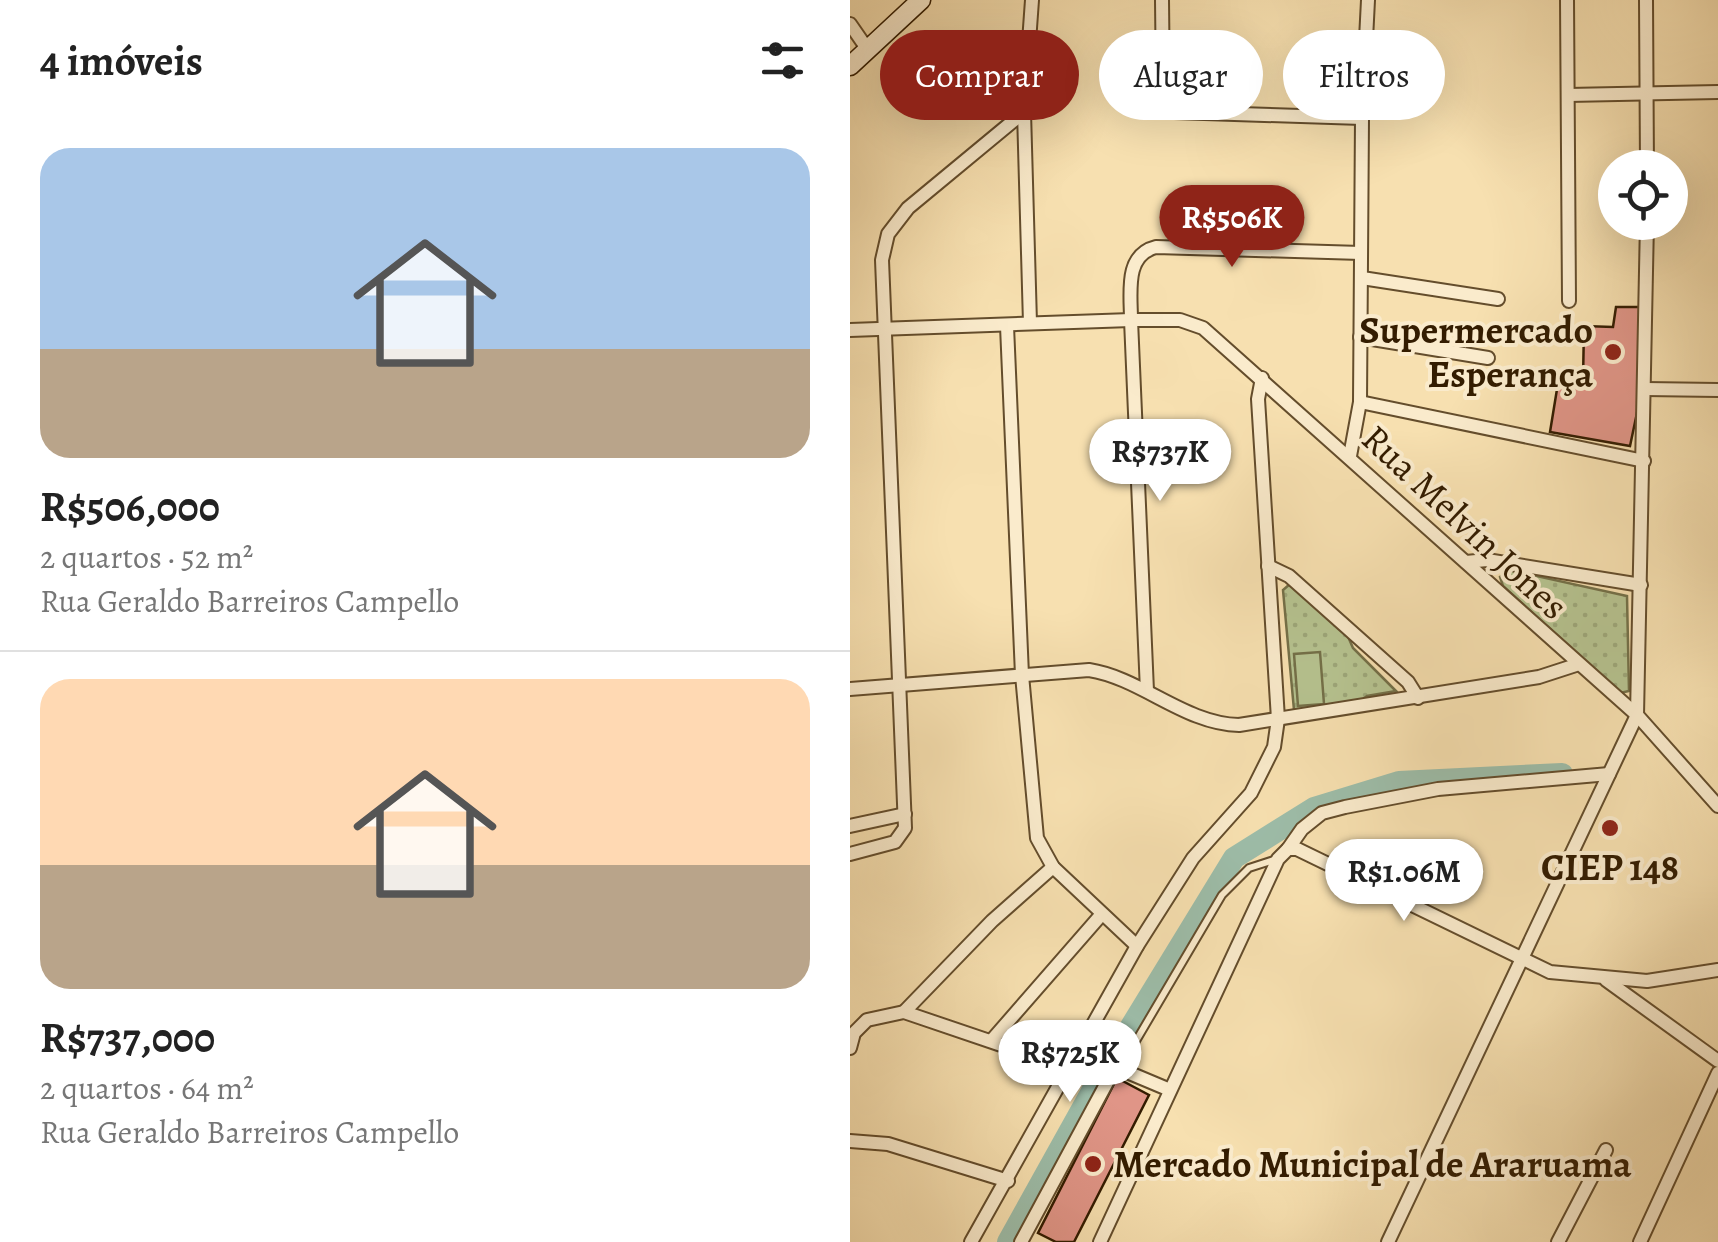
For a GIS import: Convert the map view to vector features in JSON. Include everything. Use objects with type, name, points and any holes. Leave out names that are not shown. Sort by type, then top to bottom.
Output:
[{"type":"main road","points":[[850,66],[917,2]]},
{"type":"street","points":[[1030,30],[1032,0]]},
{"type":"street","points":[[1162,0],[1163,90],[1174,112],[1283,115]]},
{"type":"street","points":[[1366,30],[1368,0]]},
{"type":"street","points":[[1567,0],[1570,301]]},
{"type":"street","points":[[1646,0],[1646,150]]},
{"type":"street","points":[[850,24],[868,50]]},
{"type":"street","points":[[1568,95],[1646,90],[1718,92]]},
{"type":"street","points":[[850,854],[895,842],[904,834],[882,260],[896,221],[948,172],[1014,120]]},
{"type":"street","points":[[1024,120],[1030,324]]},
{"type":"street","points":[[1350,456],[1360,402],[1362,120]]},
{"type":"street","points":[[1388,1242],[1637,715],[1647,240]]},
{"type":"street","points":[[1147,691],[1130,275],[1147,249],[1361,253]]},
{"type":"street","points":[[1362,278],[1498,299]]},
{"type":"street","name":"Rua Melvin Jones","points":[[850,330],[1130,320],[1192,322],[1262,378],[1576,665],[1637,715],[1718,806]]},
{"type":"street","points":[[1006,326],[1022,676],[1037,838],[1053,867],[1138,946]]},
{"type":"street","points":[[1360,337],[1488,358]]},
{"type":"street","points":[[970,1242],[1138,946],[1193,858],[1250,793],[1274,747],[1278,719],[1258,399],[1262,378]]},
{"type":"street","points":[[1644,389],[1718,390]]},
{"type":"street","points":[[1360,402],[1644,461]]},
{"type":"street","points":[[1466,562],[1487,560],[1641,586]]},
{"type":"street","points":[[1268,566],[1289,576],[1408,682],[1418,698]]},
{"type":"street","points":[[850,689],[1089,670],[1214,722],[1238,725],[1539,677],[1576,665]]},
{"type":"street","points":[[1100,1242],[1283,854],[1302,829],[1322,813],[1345,806],[1438,788],[1609,774]]},
{"type":"street","points":[[850,826],[905,814]]},
{"type":"street","points":[[1283,854],[1298,849],[1550,972],[1648,980],[1718,970]]},
{"type":"street","points":[[904,1012],[992,921],[1053,867]]},
{"type":"street","points":[[992,1040],[1101,915]]},
{"type":"street","points":[[1604,979],[1718,1061]]},
{"type":"street","points":[[850,1048],[854,1032],[867,1020],[904,1012],[1069,1068]]},
{"type":"street","points":[[1021,1242],[1110,1075],[1120,1069],[1170,1090]]},
{"type":"street","points":[[1640,1242],[1718,1073]]},
{"type":"street","points":[[850,1140],[888,1144],[1008,1181]]},
{"type":"street","points":[[1558,1242],[1606,1150]]},
{"type":"lane","points":[[1120,1069],[1222,895],[1249,868],[1283,854]]},
{"type":"green space","points":[[1509,570],[1627,596],[1629,691],[1620,693],[1503,586],[1500,577]]},
{"type":"green space","points":[[1290,584],[1346,632],[1353,648],[1396,691],[1367,696],[1360,702],[1300,713],[1294,710],[1283,590]]},
{"type":"green space","points":[[1320,652],[1324,704],[1298,706],[1294,654]]},
{"type":"building","name":"Supermercado Esperança","points":[[1616,307],[1641,307],[1642,389],[1630,446],[1550,432],[1559,377],[1583,381],[1584,326],[1613,327]]},
{"type":"building","name":"Mercado Municipal de Araruama","points":[[1117,1078],[1149,1095],[1074,1242],[1056,1242],[1038,1233]]},
{"type":"waterway","points":[[1008,1242],[1097,1082],[1234,858],[1314,808],[1399,782],[1562,774]]},
{"type":"place","name":"Supermercado Esperança","points":[[1613,352]]},
{"type":"place","name":"CIEP 148","points":[[1610,828]]},
{"type":"place","name":"Mercado Municipal de Araruama","points":[[1093,1164]]}]
